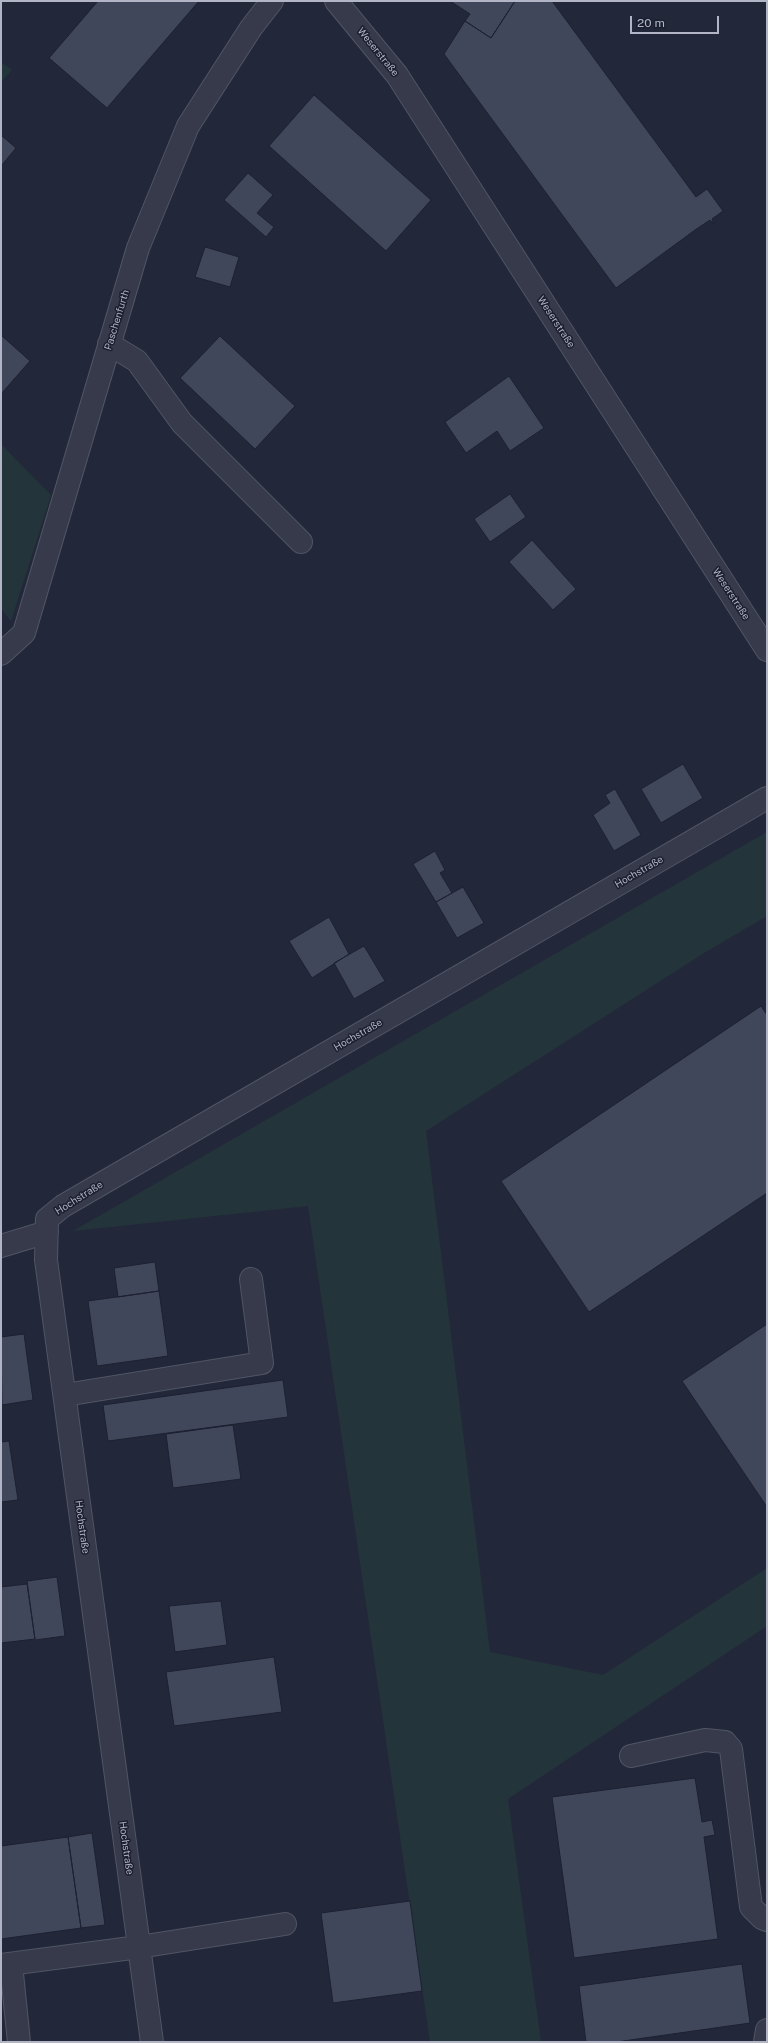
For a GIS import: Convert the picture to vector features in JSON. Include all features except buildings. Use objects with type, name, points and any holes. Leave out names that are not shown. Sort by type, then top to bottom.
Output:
[{"type":"street","name":"Paschenfurth","points":[[1,654],[24,633],[138,248],[188,126],[251,28],[272,1]]},
{"type":"street","name":"Weserstraße","points":[[336,1],[397,75],[767,650]]},
{"type":"street","points":[[109,344],[137,361],[182,423],[301,542]]},
{"type":"street","name":"Hochstraße","points":[[152,2042],[46,1260],[47,1219],[63,1206],[767,798]]},
{"type":"street","points":[[1,1246],[47,1232]]},
{"type":"street","points":[[65,1395],[262,1362],[251,1280]]},
{"type":"street","points":[[631,1756],[705,1740],[725,1742],[731,1749],[751,1907],[762,1918],[767,1920]]},
{"type":"street","points":[[19,2042],[6,1965],[139,1947],[285,1924]]},
{"type":"street","points":[[764,2042],[767,2030]]},
{"type":"shaded area","points":[[1,62],[12,70],[1,82]]},
{"type":"shaded area","points":[[1,444],[51,495],[11,621],[1,609]]},
{"type":"shaded area","points":[[767,832],[767,916],[704,953],[426,1131],[490,1652],[603,1675],[767,1568],[767,1626],[508,1799],[541,2042],[430,2042],[308,1206],[73,1231]]}]
